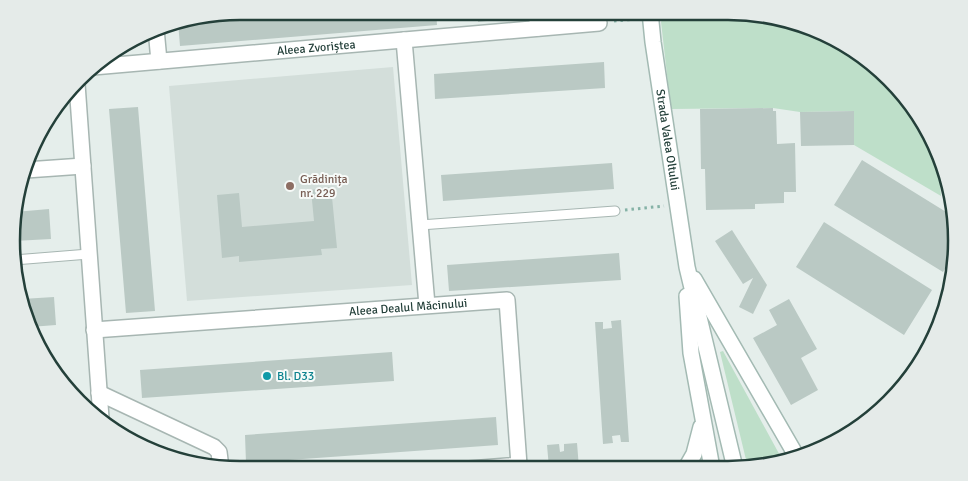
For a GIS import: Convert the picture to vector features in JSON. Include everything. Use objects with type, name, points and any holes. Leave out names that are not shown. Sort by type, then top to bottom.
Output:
[{"type":"street","points":[[537,20],[538,28]]},
{"type":"street","name":"Strada Valea Oltului","points":[[653,20],[676,205],[687,267],[733,461]]},
{"type":"street","name":"Aleea Zvoriștea","points":[[106,66],[599,22]]},
{"type":"street","points":[[157,37],[159,61]]},
{"type":"street","points":[[404,40],[427,305]]},
{"type":"street","points":[[78,92],[100,410]]},
{"type":"street","points":[[32,170],[83,166]]},
{"type":"street","points":[[687,267],[793,450]]},
{"type":"street","name":"Strada Valea Oltului","points":[[687,267],[689,339],[702,423],[710,461]]},
{"type":"street","name":"Aleea Dealul Măcinului","points":[[94,330],[507,300],[519,461]]},
{"type":"street","points":[[99,393],[214,447],[218,452],[220,460]]},
{"type":"street","points":[[690,461],[694,454],[702,423]]},
{"type":"lane","points":[[420,225],[615,212]]},
{"type":"lane","points":[[21,259],[89,254]]},
{"type":"path","points":[[599,22],[612,20]]},
{"type":"path","points":[[615,212],[676,205]]},
{"type":"shaded area","name":"Grădinița nr. 229","points":[[393,67],[412,285],[187,301],[169,86]]},
{"type":"green space","points":[[662,20],[742,20],[771,24],[812,37],[850,57],[873,75],[893,95],[911,118],[931,156],[940,183],[941,196],[854,145],[853,111],[800,112],[773,108],[671,109]]},
{"type":"green space","points":[[723,351],[779,455],[746,460],[720,352]]},
{"type":"building","points":[[226,20],[437,20],[437,25],[180,46],[179,29],[197,24]]},
{"type":"building","points":[[478,20],[497,20],[478,22]]},
{"type":"building","points":[[604,62],[605,88],[435,99],[434,74]]},
{"type":"building","points":[[138,107],[155,311],[126,313],[109,109]]},
{"type":"building","points":[[773,108],[773,111],[776,111],[777,144],[795,143],[796,192],[784,192],[784,203],[755,204],[755,209],[706,210],[705,169],[701,169],[700,109]]},
{"type":"building","points":[[854,111],[854,145],[801,146],[800,112]]},
{"type":"building","points":[[862,160],[946,212],[948,226],[946,267],[943,272],[834,205]]},
{"type":"building","points":[[612,163],[614,189],[443,201],[441,175]]},
{"type":"building","points":[[331,187],[337,248],[321,249],[322,255],[239,262],[239,256],[222,258],[217,195],[239,193],[242,227],[314,221],[311,190]]},
{"type":"building","points":[[49,209],[51,239],[20,241],[22,211]]},
{"type":"building","points":[[824,222],[932,290],[904,335],[796,267]]},
{"type":"building","points":[[732,230],[767,285],[753,314],[739,307],[753,278],[743,284],[715,241]]},
{"type":"building","points":[[619,253],[621,280],[449,291],[447,265]]},
{"type":"building","points":[[54,297],[56,325],[38,326],[28,299]]},
{"type":"building","points":[[789,299],[817,349],[801,358],[818,390],[791,405],[753,338],[777,325],[769,310]]},
{"type":"building","points":[[621,320],[629,442],[621,442],[620,435],[612,436],[613,443],[603,444],[595,322],[603,322],[603,329],[612,328],[611,321]]},
{"type":"building","name":"Bl. D33","points":[[392,352],[394,381],[142,398],[140,370]]},
{"type":"building","points":[[496,417],[498,445],[274,461],[246,461],[245,435]]},
{"type":"building","points":[[577,443],[578,461],[548,461],[547,445],[559,444],[560,452],[564,451],[564,444]]},
{"type":"place","name":"Grădinița nr. 229","points":[[290,186]]},
{"type":"place","name":"Bl. D33","points":[[267,376]]}]
